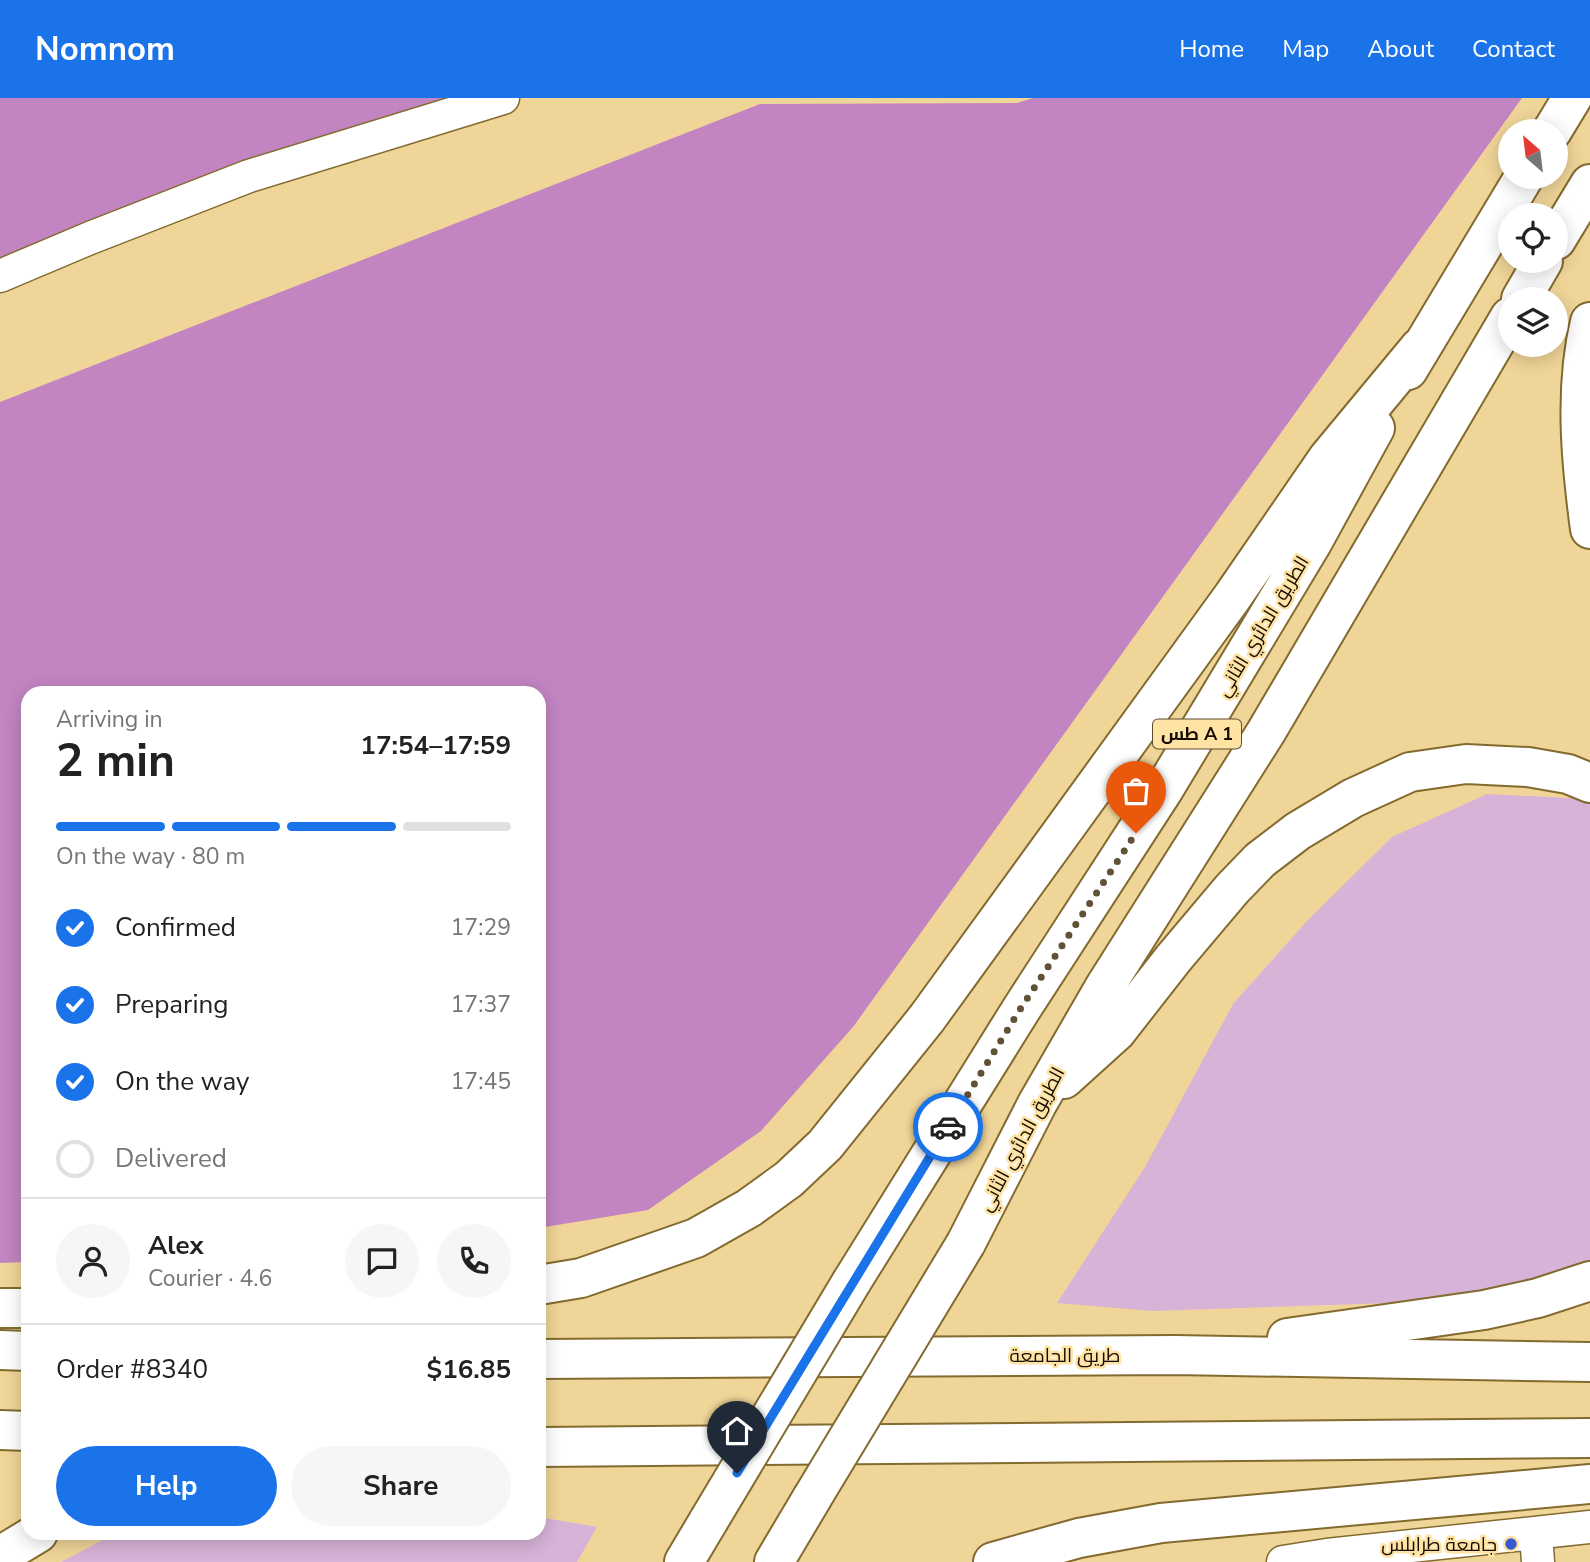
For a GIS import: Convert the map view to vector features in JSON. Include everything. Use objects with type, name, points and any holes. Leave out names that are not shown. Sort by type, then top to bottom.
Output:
[{"type":"highway","points":[[1559,119],[1572,98]]},
{"type":"highway","points":[[1568,220],[1590,184]]},
{"type":"highway","name":"الطريق الدائري الثاني","points":[[684,1562],[852,1281],[1021,1008],[1171,777],[1312,543],[1420,347],[1517,189]]},
{"type":"highway","points":[[1590,323],[1581,392],[1583,476],[1590,529]]},
{"type":"highway","name":"الطريق الدائري الثاني","points":[[775,1562],[966,1242],[1037,1104],[1104,988],[1266,732],[1498,337]]},
{"type":"highway","points":[[546,1284],[581,1278],[696,1238],[749,1208],[789,1178],[825,1145],[927,1018],[1233,596],[1328,458],[1420,347]]},
{"type":"highway","points":[[1037,1104],[1116,1032],[1173,959],[1260,860],[1298,831],[1353,798],[1410,772],[1466,764],[1528,767],[1568,774],[1590,783]]},
{"type":"highway","points":[[1175,1355],[1484,1310],[1538,1298],[1590,1281]]},
{"type":"highway","points":[[0,1308],[21,1308]]},
{"type":"highway","points":[[0,1350],[21,1351]]},
{"type":"highway","name":"طريق الجامعة","points":[[546,1359],[1175,1355],[1590,1362]]},
{"type":"highway","points":[[0,1430],[21,1431]]},
{"type":"highway","points":[[546,1447],[1590,1438]]},
{"type":"highway","points":[[993,1562],[1079,1538],[1161,1522],[1590,1484]]},
{"type":"highway","points":[[0,1556],[26,1540]]},
{"type":"street","points":[[0,276],[249,176],[503,98]]},
{"type":"street","points":[[1283,1562],[1537,1548],[1590,1527]]},
{"type":"shaded area","points":[[0,98],[493,98],[0,276]]},
{"type":"shaded area","points":[[1033,98],[1522,98],[1507,119],[1498,119],[1498,131],[853,1027],[761,1131],[648,1210],[546,1227],[546,686],[21,686],[21,1262],[0,1263],[0,402],[760,104],[1017,103]]},
{"type":"shaded area","points":[[1487,794],[1590,799],[1590,1281],[1538,1298],[1153,1311],[1057,1303],[1145,1167],[1233,1004],[1307,921],[1392,837]]},
{"type":"shaded area","points":[[546,1518],[597,1527],[577,1562],[61,1562],[103,1540],[546,1540]]},
{"type":"way so far","points":[[948,1127],[1021,1008],[1136,833]]},
{"type":"place","name":"جامعة طرابلس","points":[[1511,1544]]},
{"type":"route","points":[[737,1473],[948,1127]]}]
